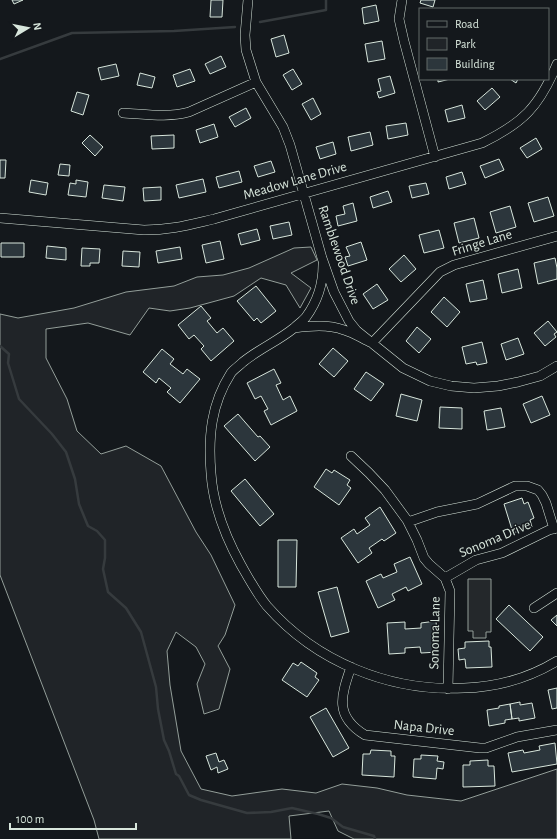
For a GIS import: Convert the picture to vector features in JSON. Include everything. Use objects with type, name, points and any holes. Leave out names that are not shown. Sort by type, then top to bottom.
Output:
[{"type":"street","name":"Ramblewood Drive","points":[[248,0],[245,35],[246,50],[256,82],[283,127],[290,145],[322,258],[342,309],[349,321],[358,331],[403,368],[430,381],[451,386],[474,388],[498,386],[540,376],[557,366]]},
{"type":"street","points":[[402,0],[399,19],[402,34],[435,157]]},
{"type":"street","name":"Meadow Lane Drive","points":[[0,218],[144,230],[179,228],[482,143],[501,134],[516,124],[529,112],[554,82],[557,64]]},
{"type":"street","points":[[123,112],[154,115],[180,114],[189,112],[256,82]]},
{"type":"street","name":"Fringe Lane","points":[[372,343],[440,272],[454,265],[557,236]]},
{"type":"street","points":[[322,258],[323,278],[317,296],[306,318],[282,337],[248,358],[232,371],[220,393],[212,420],[209,448],[212,484],[218,514],[231,547],[248,577],[266,604],[290,628],[309,643],[331,658],[389,681],[422,687],[448,689],[478,687],[512,680],[557,662]]},
{"type":"street","points":[[294,328],[320,325],[344,329],[372,343]]},
{"type":"street","points":[[351,456],[385,490],[408,522],[424,558],[445,578]]},
{"type":"street","points":[[408,522],[428,514],[477,504],[514,486],[527,486],[538,490],[542,495],[555,529]]},
{"type":"street","name":"Sonoma Drive","points":[[445,578],[476,560],[502,553],[555,529]]},
{"type":"street","name":"Sonoma Lane","points":[[445,578],[450,591],[448,689]]},
{"type":"street","points":[[534,608],[557,594]]},
{"type":"street","name":"Napa Drive","points":[[351,667],[343,690],[342,699],[344,711],[351,724],[365,735],[486,748],[517,737],[557,730]]},
{"type":"green space","points":[[311,247],[317,260],[291,273],[311,288],[300,308],[286,285],[261,278],[234,296],[190,308],[170,311],[149,308],[130,335],[88,323],[46,329],[46,358],[67,399],[77,431],[101,454],[126,446],[161,466],[196,532],[211,555],[235,605],[225,635],[218,646],[230,669],[219,709],[204,714],[197,684],[205,664],[196,647],[176,632],[167,651],[170,685],[181,751],[201,789],[232,796],[282,789],[316,793],[342,784],[377,788],[407,795],[461,801],[557,769],[557,839],[354,839],[338,831],[329,811],[289,816],[291,839],[99,839],[94,820],[0,575],[0,314],[18,318],[74,308],[126,292],[174,286],[197,277],[223,275],[249,268],[294,248]]},
{"type":"shaded area","points":[[468,579],[491,579],[491,632],[486,632],[486,638],[473,638],[473,631],[468,631]]},
{"type":"building","points":[[12,0],[23,0],[14,4]]},
{"type":"building","points":[[211,0],[223,0],[222,17],[210,17]]},
{"type":"building","points":[[421,0],[435,0],[433,7],[420,3]]},
{"type":"building","points":[[376,5],[379,21],[364,24],[362,8]]},
{"type":"building","points":[[284,35],[289,53],[276,57],[271,39]]},
{"type":"building","points":[[382,41],[385,59],[368,62],[365,44]]},
{"type":"building","points":[[221,56],[226,67],[210,74],[205,64]]},
{"type":"building","points":[[116,64],[119,76],[101,80],[98,68]]},
{"type":"building","points":[[190,69],[195,81],[177,87],[173,75]]},
{"type":"building","points":[[293,69],[302,84],[292,90],[283,75]]},
{"type":"building","points":[[140,73],[155,77],[152,88],[137,85]]},
{"type":"building","points":[[390,76],[395,93],[379,98],[377,92],[381,91],[378,79]]},
{"type":"building","points":[[492,88],[500,97],[485,110],[477,101]]},
{"type":"building","points":[[77,92],[89,95],[83,115],[71,111]]},
{"type":"building","points":[[313,98],[321,114],[311,120],[302,104]]},
{"type":"building","points":[[462,105],[465,118],[448,122],[445,110]]},
{"type":"building","points":[[246,108],[251,118],[235,127],[229,117]]},
{"type":"building","points":[[406,123],[408,135],[388,139],[386,126]]},
{"type":"building","points":[[214,124],[218,137],[200,143],[196,130]]},
{"type":"building","points":[[370,132],[373,145],[351,151],[348,137]]},
{"type":"building","points":[[90,135],[103,147],[95,156],[82,143]]},
{"type":"building","points":[[174,135],[174,148],[152,149],[151,136]]},
{"type":"building","points":[[536,138],[542,149],[527,158],[520,148]]},
{"type":"building","points":[[333,142],[336,154],[320,159],[316,147]]},
{"type":"building","points":[[499,159],[504,170],[485,178],[480,166]]},
{"type":"building","points":[[0,160],[6,160],[5,178],[0,178]]},
{"type":"building","points":[[271,161],[275,172],[258,177],[254,166]]},
{"type":"building","points":[[60,164],[70,165],[69,176],[58,175]]},
{"type":"building","points":[[239,171],[242,182],[219,188],[216,177]]},
{"type":"building","points":[[462,172],[466,184],[449,189],[446,177]]},
{"type":"building","points":[[203,179],[206,192],[179,198],[176,185]]},
{"type":"building","points":[[31,180],[48,183],[46,195],[29,192]]},
{"type":"building","points":[[76,180],[88,182],[86,197],[68,195],[70,183],[76,184]]},
{"type":"building","points":[[426,183],[429,194],[412,198],[409,186]]},
{"type":"building","points":[[104,185],[125,187],[123,201],[102,198]]},
{"type":"building","points":[[161,187],[161,200],[144,201],[143,188]]},
{"type":"building","points":[[388,191],[392,202],[373,208],[370,197]]},
{"type":"building","points":[[548,197],[554,216],[534,222],[528,203]]},
{"type":"building","points":[[353,203],[357,221],[338,226],[336,216],[345,214],[343,206]]},
{"type":"building","points":[[510,206],[516,227],[496,233],[490,212]]},
{"type":"building","points":[[474,218],[479,238],[459,243],[454,223]]},
{"type":"building","points":[[289,222],[292,235],[273,239],[270,226]]},
{"type":"building","points":[[257,229],[260,240],[241,245],[238,234]]},
{"type":"building","points":[[439,230],[444,248],[424,253],[419,235]]},
{"type":"building","points":[[220,241],[224,259],[206,263],[202,245]]},
{"type":"building","points":[[361,242],[367,260],[348,266],[345,257],[350,256],[346,247]]},
{"type":"building","points":[[1,243],[24,243],[24,257],[1,257]]},
{"type":"building","points":[[47,246],[66,248],[66,260],[46,258]]},
{"type":"building","points":[[180,247],[182,259],[158,263],[156,251]]},
{"type":"building","points":[[82,248],[100,249],[99,263],[90,263],[90,266],[81,266]]},
{"type":"building","points":[[123,251],[140,252],[139,267],[122,266]]},
{"type":"building","points":[[404,255],[416,269],[401,282],[389,269]]},
{"type":"building","points":[[555,258],[557,279],[538,284],[534,263]]},
{"type":"building","points":[[518,269],[522,288],[502,293],[498,274]]},
{"type":"building","points":[[483,280],[487,299],[470,302],[466,284]]},
{"type":"building","points":[[377,284],[388,300],[373,309],[363,294]]},
{"type":"building","points":[[256,286],[276,311],[261,323],[257,318],[254,321],[237,301]]},
{"type":"building","points":[[444,297],[460,312],[447,327],[431,312]]},
{"type":"building","points":[[201,306],[211,318],[207,321],[217,333],[223,328],[234,341],[211,361],[201,349],[204,346],[194,335],[189,339],[178,325]]},
{"type":"building","points":[[548,321],[557,332],[554,334],[556,337],[545,346],[534,333]]},
{"type":"building","points":[[417,327],[431,339],[419,353],[406,341]]},
{"type":"building","points":[[518,338],[524,354],[506,360],[501,344]]},
{"type":"building","points":[[482,342],[487,363],[477,365],[476,362],[466,364],[462,347]]},
{"type":"building","points":[[333,348],[348,361],[334,377],[319,364]]},
{"type":"building","points":[[162,349],[174,359],[170,364],[183,374],[187,369],[200,379],[180,403],[167,392],[171,388],[159,378],[156,383],[143,372]]},
{"type":"building","points":[[274,369],[281,383],[276,385],[283,400],[290,396],[297,411],[271,425],[264,411],[268,409],[261,396],[255,399],[247,383]]},
{"type":"building","points":[[366,372],[384,384],[371,401],[354,389]]},
{"type":"building","points":[[401,394],[422,400],[417,421],[396,416]]},
{"type":"building","points":[[542,396],[550,415],[531,423],[523,404]]},
{"type":"building","points":[[440,407],[462,408],[462,429],[439,428]]},
{"type":"building","points":[[501,408],[505,427],[487,430],[484,411]]},
{"type":"building","points":[[238,414],[258,437],[260,436],[270,447],[255,461],[224,426]]},
{"type":"building","points":[[326,469],[332,473],[334,470],[350,480],[347,485],[351,488],[339,505],[314,487]]},
{"type":"building","points":[[245,479],[274,514],[260,526],[231,491]]},
{"type":"building","points":[[522,498],[524,504],[528,502],[534,518],[530,520],[532,527],[513,533],[504,504]]},
{"type":"building","points":[[380,507],[396,533],[384,541],[382,539],[369,548],[372,553],[358,563],[341,538],[354,529],[357,534],[370,525],[365,518]]},
{"type":"building","points":[[278,540],[297,540],[296,587],[278,587]]},
{"type":"building","points":[[410,557],[422,584],[408,591],[406,587],[392,594],[395,600],[378,608],[366,581],[381,574],[383,578],[397,572],[394,564]]},
{"type":"building","points":[[337,587],[349,632],[331,637],[318,592]]},
{"type":"building","points":[[509,605],[543,637],[530,651],[496,619]]},
{"type":"building","points":[[557,615],[557,626],[551,620]]},
{"type":"building","points":[[436,621],[438,652],[421,653],[420,647],[405,648],[405,653],[389,654],[387,623],[405,622],[405,629],[421,628],[421,623]]},
{"type":"building","points":[[489,641],[489,647],[491,647],[492,667],[466,668],[465,659],[459,660],[458,649],[465,648],[465,642]]},
{"type":"building","points":[[301,662],[317,673],[315,677],[319,680],[307,697],[282,680],[293,663],[298,666]]},
{"type":"building","points":[[557,688],[557,708],[552,709],[548,690]]},
{"type":"building","points":[[520,702],[520,705],[532,703],[535,718],[519,721],[519,718],[512,719],[510,704]]},
{"type":"building","points":[[510,704],[512,719],[505,720],[505,723],[489,726],[487,710]]},
{"type":"building","points":[[326,708],[349,748],[333,757],[310,717]]},
{"type":"building","points":[[555,743],[557,764],[512,772],[508,753],[523,750],[524,753],[540,750],[539,746]]},
{"type":"building","points":[[371,750],[391,751],[391,756],[395,756],[394,777],[362,775],[363,754],[370,754]]},
{"type":"building","points":[[216,753],[219,762],[224,760],[228,769],[218,773],[217,767],[211,770],[206,756]]},
{"type":"building","points":[[421,755],[438,756],[437,761],[444,762],[443,769],[437,768],[436,779],[413,777],[414,759],[421,759]]},
{"type":"building","points":[[488,760],[488,766],[494,766],[495,786],[463,787],[463,765],[470,765],[470,761]]},
{"type":"waterway","points":[[260,22],[326,10],[326,0]]},
{"type":"waterway","points":[[0,59],[72,33],[174,31],[235,27]]},
{"type":"waterway","points":[[0,346],[9,354],[8,363],[19,399],[52,434],[66,452],[75,479],[79,504],[88,526],[97,531],[105,540],[105,558],[103,569],[108,592],[126,608],[141,632],[156,687],[158,709],[164,740],[176,774],[179,776],[189,795],[201,800],[247,813],[271,812],[292,808],[318,814],[331,818],[343,827],[374,836],[375,839]]}]
